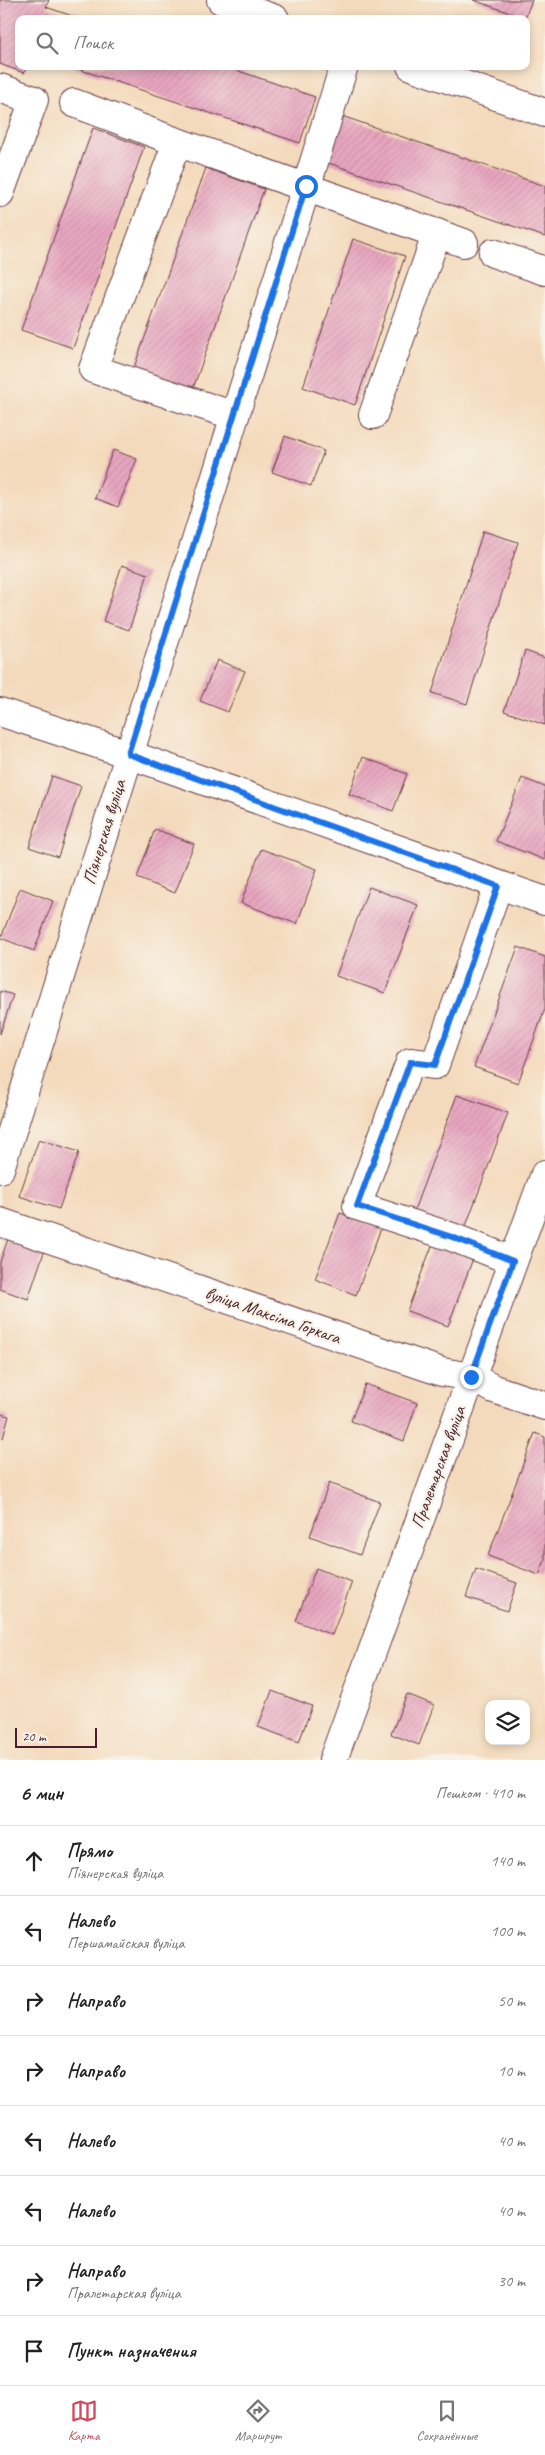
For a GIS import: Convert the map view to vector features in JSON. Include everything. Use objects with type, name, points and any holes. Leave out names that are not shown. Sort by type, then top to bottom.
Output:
[{"type":"street","points":[[221,0],[264,15]]},
{"type":"street","name":"Піянерская вуліца","points":[[0,1170],[128,754],[343,70]]},
{"type":"street","points":[[423,70],[545,113]]},
{"type":"street","points":[[0,88],[34,100],[0,193]]},
{"type":"street","points":[[74,103],[177,142],[464,243]]},
{"type":"street","points":[[177,142],[93,369],[235,416]]},
{"type":"street","points":[[373,415],[437,233]]},
{"type":"street","points":[[493,253],[545,271]]},
{"type":"street","points":[[0,712],[128,754],[545,902]]},
{"type":"street","points":[[498,886],[435,1065],[410,1062],[357,1206],[452,1237],[513,1261]]},
{"type":"street","name":"Пралетарская вуліца","points":[[333,1760],[545,1174]]},
{"type":"street","name":"вуліца Максіма Горкага","points":[[0,1222],[442,1372],[471,1377],[494,1389],[545,1406]]},
{"type":"building","points":[[0,0],[49,0],[46,7],[69,15],[15,15],[15,70],[0,64]]},
{"type":"building","points":[[473,0],[532,0],[526,15],[516,15]]},
{"type":"building","points":[[81,70],[236,70],[315,97],[300,143]]},
{"type":"building","points":[[336,114],[545,186],[545,237],[320,160]]},
{"type":"building","points":[[93,128],[144,147],[73,348],[21,330]]},
{"type":"building","points":[[206,168],[264,189],[191,394],[132,373]]},
{"type":"building","points":[[353,239],[405,256],[355,405],[303,387]]},
{"type":"building","points":[[285,436],[324,451],[311,486],[272,472]]},
{"type":"building","points":[[113,450],[137,459],[118,507],[95,498]]},
{"type":"building","points":[[483,531],[518,542],[467,704],[432,693]]},
{"type":"building","points":[[122,565],[148,574],[129,630],[103,621]]},
{"type":"building","points":[[525,651],[545,658],[545,725],[504,711]]},
{"type":"building","points":[[217,660],[245,671],[228,712],[200,701]]},
{"type":"building","points":[[363,757],[407,774],[393,811],[349,794]]},
{"type":"building","points":[[52,776],[81,786],[58,857],[29,847]]},
{"type":"building","points":[[522,778],[545,787],[545,860],[496,841]]},
{"type":"building","points":[[155,829],[194,844],[175,893],[137,878]]},
{"type":"building","points":[[261,849],[317,869],[297,924],[241,903]]},
{"type":"building","points":[[369,887],[418,905],[385,993],[336,976]]},
{"type":"building","points":[[20,888],[53,901],[34,951],[1,938]]},
{"type":"building","points":[[518,947],[545,957],[545,1009],[518,1083],[474,1067]]},
{"type":"building","points":[[0,991],[13,995],[0,1034]]},
{"type":"building","points":[[457,1095],[508,1113],[464,1231],[413,1213]]},
{"type":"building","points":[[39,1139],[79,1152],[59,1209],[19,1196]]},
{"type":"building","points":[[340,1213],[381,1228],[356,1295],[315,1279]]},
{"type":"building","points":[[435,1238],[475,1253],[448,1326],[407,1311]]},
{"type":"building","points":[[8,1239],[44,1252],[28,1299],[0,1289],[0,1262]]},
{"type":"building","points":[[365,1384],[417,1403],[404,1441],[351,1421]]},
{"type":"building","points":[[0,1414],[9,1416],[3,1438],[0,1437]]},
{"type":"building","points":[[535,1433],[545,1437],[545,1560],[539,1575],[488,1556]]},
{"type":"building","points":[[329,1483],[380,1502],[360,1555],[310,1536]]},
{"type":"building","points":[[316,1568],[352,1582],[332,1635],[296,1621]]},
{"type":"building","points":[[476,1569],[517,1583],[507,1611],[466,1597]]},
{"type":"building","points":[[272,1691],[312,1706],[299,1742],[258,1727]]},
{"type":"building","points":[[407,1694],[434,1705],[419,1745],[391,1734]]},
{"type":"route","points":[[306,186],[128,754],[498,886],[435,1065],[410,1062],[357,1206],[407,1221],[513,1261],[471,1377]]}]
